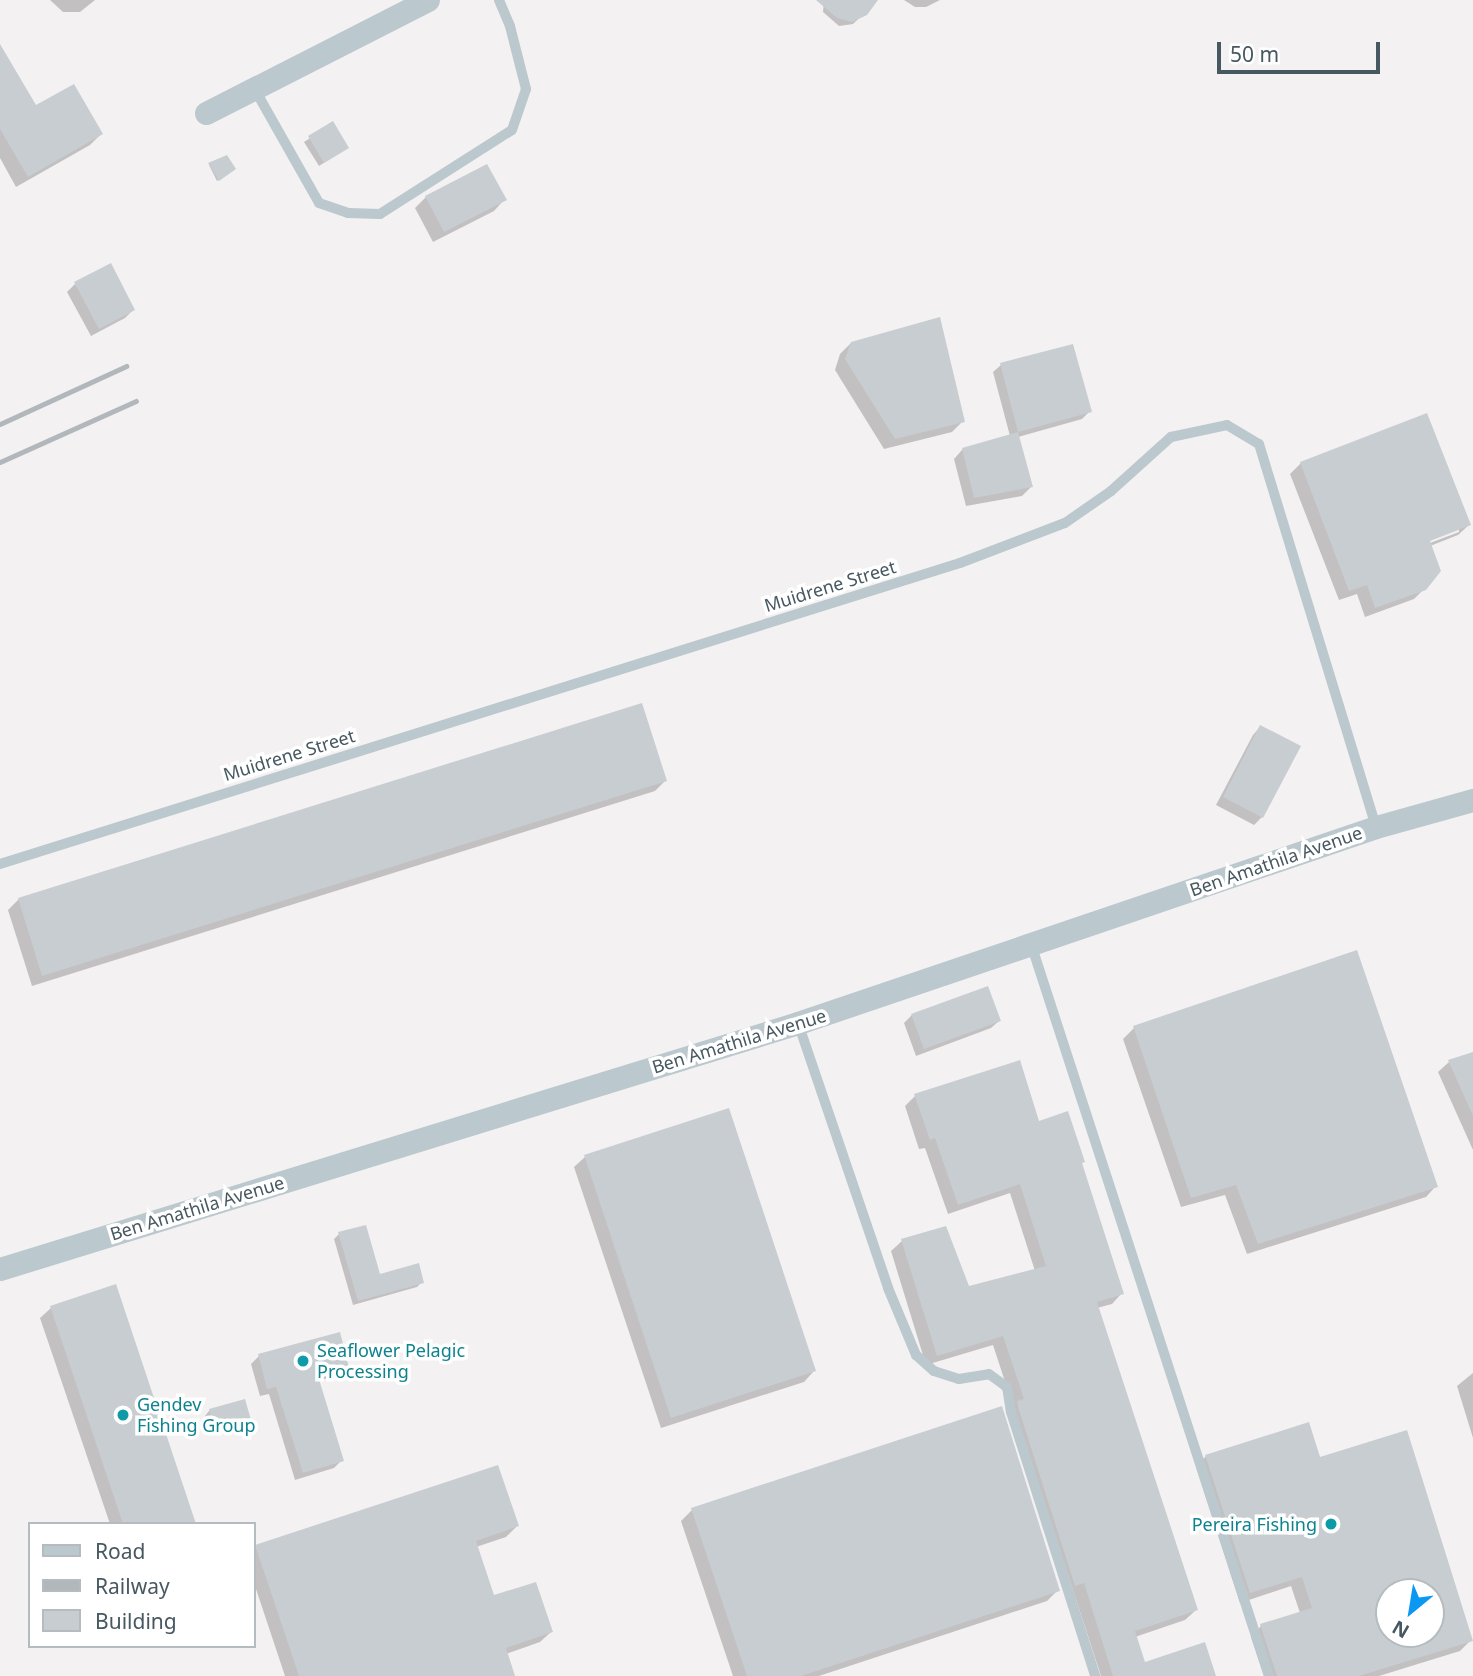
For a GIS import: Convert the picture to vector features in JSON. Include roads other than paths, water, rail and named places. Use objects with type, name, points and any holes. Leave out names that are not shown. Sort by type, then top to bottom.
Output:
[{"type":"street","points":[[206,113],[428,0]]},
{"type":"street","name":"Ben Amathila Avenue","points":[[0,1269],[798,1023],[1376,827],[1473,800]]},
{"type":"lane","points":[[254,88],[319,203],[348,213],[380,214],[512,130],[526,89],[510,26],[499,0]]},
{"type":"lane","name":"Muidrene Street","points":[[0,864],[960,563],[1065,523],[1111,491],[1171,437],[1227,425],[1259,444],[1376,827]]},
{"type":"lane","points":[[1031,944],[1269,1676]]},
{"type":"lane","points":[[798,1023],[888,1288],[916,1355],[934,1371],[959,1379],[989,1374],[1007,1387],[1011,1412],[1095,1676]]},
{"type":"railway","points":[[0,424],[126,366]]},
{"type":"railway","points":[[0,462],[136,401]]},
{"type":"place","name":"Seaflower Pelagic Processing","points":[[303,1361]]},
{"type":"place","name":"Gendev Fishing Group","points":[[123,1415]]},
{"type":"place","name":"Pereira Fishing","points":[[1331,1524]]}]
